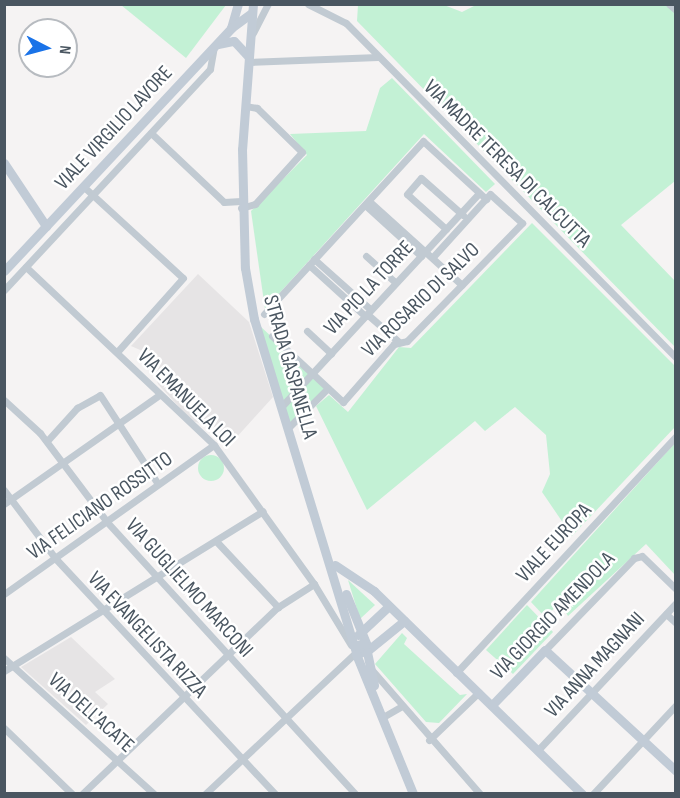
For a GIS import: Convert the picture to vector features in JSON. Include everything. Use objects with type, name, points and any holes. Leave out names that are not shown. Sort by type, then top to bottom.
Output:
[{"type":"street","points":[[231,28],[238,4]]},
{"type":"street","points":[[252,9],[266,4]]},
{"type":"street","points":[[250,44],[266,4]]},
{"type":"street","name":"VIA MADRE TERESA DI CALCUTTA","points":[[308,4],[346,23],[675,358]]},
{"type":"street","points":[[669,4],[675,10]]},
{"type":"street","name":"VIALE VIRGILIO LAVORE","points":[[4,271],[231,28],[252,9]]},
{"type":"street","name":"STRADA GASPANELLA","points":[[252,9],[241,204],[254,319],[359,649]]},
{"type":"street","points":[[4,290],[210,69],[214,47],[234,41],[245,49],[249,62],[378,57]]},
{"type":"street","points":[[151,133],[224,202],[255,204],[302,152],[257,108],[246,106]]},
{"type":"street","points":[[264,314],[423,141],[486,199],[432,258]]},
{"type":"street","points":[[4,163],[46,226]]},
{"type":"street","points":[[446,229],[407,194],[421,178],[468,219]]},
{"type":"street","points":[[84,187],[183,278],[117,352]]},
{"type":"street","name":"VIA PIO LA TORRE","points":[[282,406],[479,194]]},
{"type":"street","name":"VIA ROSARIO DI SALVO","points":[[328,388],[343,402],[399,342],[462,285],[522,223],[490,194],[486,199]]},
{"type":"street","points":[[367,203],[423,254],[432,258],[462,285]]},
{"type":"street","points":[[366,256],[396,283]]},
{"type":"street","points":[[312,262],[399,342]]},
{"type":"street","name":"VIA EMANUELA LOI","points":[[26,267],[214,445],[359,649]]},
{"type":"street","points":[[307,331],[331,353]]},
{"type":"street","points":[[272,336],[328,388],[288,427]]},
{"type":"street","points":[[47,441],[77,408],[100,395],[158,484]]},
{"type":"street","points":[[8,502],[159,395]]},
{"type":"street","name":"VIA GUGLIELMO MARCONI","points":[[4,400],[47,441],[107,522],[355,794]]},
{"type":"street","name":"VIALE EUROPA","points":[[456,673],[675,436]]},
{"type":"street","name":"VIA FELICIANO ROSSITTO","points":[[4,594],[214,445]]},
{"type":"street","name":"VIA EVANGELISTA RIZZA","points":[[4,490],[8,502],[103,612],[275,794]]},
{"type":"street","points":[[4,671],[103,612],[263,511]]},
{"type":"street","points":[[216,541],[278,607]]},
{"type":"street","name":"STRADA GASPANELLA","points":[[327,547],[359,631],[359,649]]},
{"type":"street","name":"VIA GIORGIO AMENDOLA","points":[[492,705],[624,566],[642,556],[675,589]]},
{"type":"street","points":[[335,565],[389,606],[582,794]]},
{"type":"street","points":[[82,794],[278,607],[314,584]]},
{"type":"street","points":[[324,598],[340,593]]},
{"type":"street","name":"VIA ANNA MAGNANI","points":[[538,750],[675,603]]},
{"type":"street","points":[[359,631],[389,606]]},
{"type":"street","points":[[666,614],[675,623]]},
{"type":"street","points":[[205,794],[359,649],[404,621]]},
{"type":"street","points":[[359,649],[371,669],[429,740],[480,794]]},
{"type":"street","points":[[359,649],[413,794]]},
{"type":"street","points":[[545,650],[675,771]]},
{"type":"street","name":"VIA DELL'ACATE","points":[[4,658],[154,794]]},
{"type":"street","points":[[371,669],[383,717]]},
{"type":"street","points":[[429,740],[478,692]]},
{"type":"street","points":[[593,794],[675,705]]},
{"type":"street","points":[[383,717],[402,706]]},
{"type":"street","points":[[4,728],[72,794]]},
{"type":"shaded area","points":[[198,274],[249,322],[273,397],[225,450],[227,438],[215,427],[192,421],[158,384],[147,353],[131,346]]},
{"type":"shaded area","points":[[71,637],[115,679],[95,692],[108,704],[86,725],[21,667]]},
{"type":"green space","points":[[478,4],[675,5],[675,181],[621,225],[675,281],[675,347],[357,21],[358,5],[444,5],[462,12]]},
{"type":"green space","points":[[121,5],[226,5],[186,58]]},
{"type":"green space","points":[[392,78],[495,184],[486,192],[424,134],[265,309],[251,211],[307,155],[290,134],[366,131],[380,88]]},
{"type":"green space","points":[[532,223],[675,366],[675,427],[572,536],[542,492],[550,474],[546,435],[515,407],[485,431],[475,421],[367,510],[316,406],[329,395],[348,412],[399,347],[411,348]]},
{"type":"green space","points":[[259,325],[326,388],[290,424]]},
{"type":"green space","points":[[675,443],[675,575],[646,544],[568,616],[560,603],[545,617],[531,602]]},
{"type":"green space","points":[[211,455],[220,459],[224,468],[220,477],[211,481],[202,477],[198,468],[202,459]]},
{"type":"green space","points":[[348,580],[375,605],[360,619]]},
{"type":"green space","points":[[527,605],[553,632],[513,674],[486,650]]},
{"type":"green space","points":[[402,633],[407,638],[404,644],[460,695],[467,694],[439,723],[426,722],[375,664]]}]
